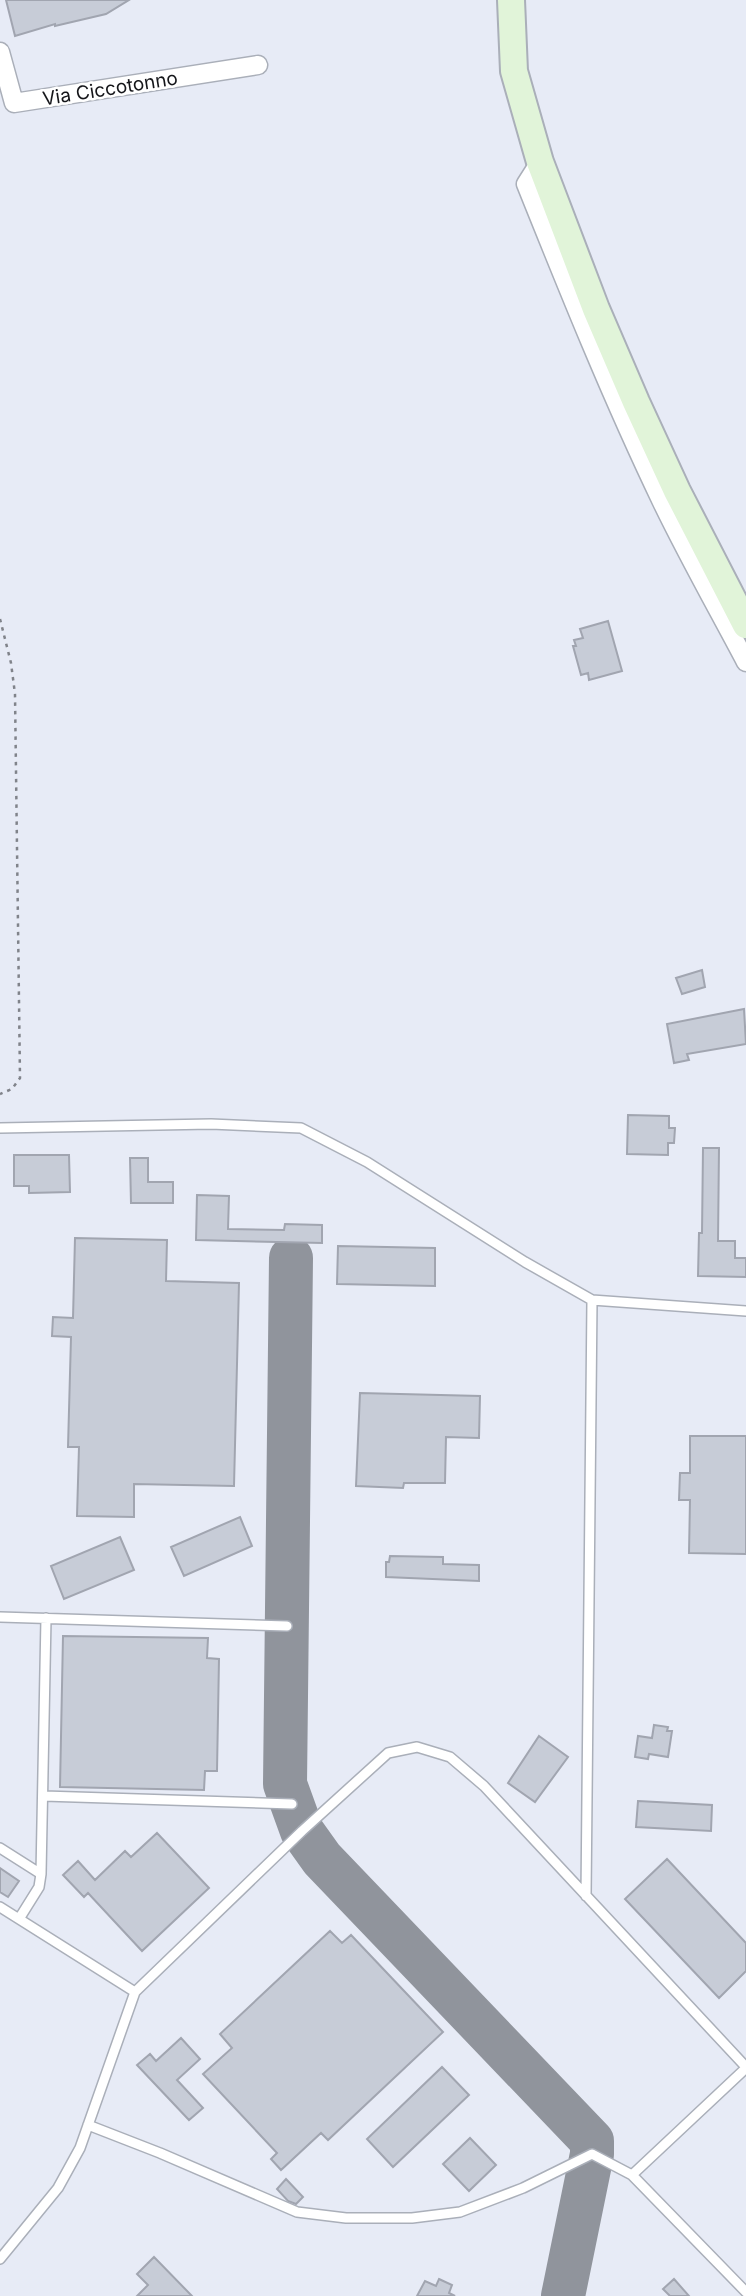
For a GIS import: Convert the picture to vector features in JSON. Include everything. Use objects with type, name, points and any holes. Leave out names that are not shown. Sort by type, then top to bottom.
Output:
[{"type":"main road","points":[[494,0],[540,162],[596,309],[677,491],[746,625]]},
{"type":"main road","points":[[511,0],[514,71]]},
{"type":"street","name":"Via Ciccotonno","points":[[0,52],[15,103],[258,65]]},
{"type":"street","points":[[540,162],[526,184],[607,384],[662,502],[746,662]]},
{"type":"lane","points":[[0,1128],[211,1124],[301,1128],[367,1162],[525,1262],[592,1300],[746,1311]]},
{"type":"lane","points":[[586,1896],[592,1300]]},
{"type":"lane","points":[[0,1617],[287,1626]]},
{"type":"lane","points":[[19,1919],[39,1887],[41,1874],[46,1618]]},
{"type":"lane","points":[[0,2259],[58,2188],[80,2148],[135,1992],[302,1831],[388,1753],[417,1747],[450,1757],[484,1786],[746,2068],[632,2175]]},
{"type":"lane","points":[[44,1796],[292,1804]]},
{"type":"lane","points":[[0,1848],[41,1874]]},
{"type":"lane","points":[[0,1907],[135,1992]]},
{"type":"lane","points":[[88,2125],[297,2212],[346,2218],[412,2218],[460,2212],[523,2188],[592,2154],[632,2175],[746,2292]]},
{"type":"path","points":[[0,619],[11,663],[15,694],[20,1078],[12,1089],[0,1094]]},
{"type":"building","points":[[6,0],[129,0],[106,14],[55,24],[15,36]]},
{"type":"building","points":[[608,621],[622,671],[589,680],[588,673],[581,675],[573,646],[576,646],[574,640],[583,638],[580,629]]},
{"type":"building","points":[[702,970],[705,987],[682,994],[676,978]]},
{"type":"building","points":[[744,1009],[746,1044],[687,1054],[689,1060],[674,1063],[667,1024]]},
{"type":"building","points":[[628,1115],[669,1116],[669,1128],[675,1128],[674,1143],[668,1143],[668,1155],[627,1154]]},
{"type":"building","points":[[703,1148],[719,1148],[718,1241],[735,1241],[735,1258],[746,1258],[746,1277],[698,1276],[699,1233],[702,1233]]},
{"type":"building","points":[[14,1155],[69,1155],[70,1192],[29,1193],[29,1186],[14,1186]]},
{"type":"building","points":[[130,1158],[148,1158],[148,1182],[173,1182],[173,1203],[131,1203]]},
{"type":"building","points":[[197,1195],[229,1196],[228,1229],[284,1230],[285,1224],[322,1225],[322,1243],[196,1240]]},
{"type":"building","points":[[75,1238],[167,1240],[166,1281],[239,1283],[234,1486],[134,1484],[134,1517],[77,1516],[79,1447],[68,1447],[71,1337],[52,1336],[53,1317],[73,1318]]},
{"type":"building","points":[[338,1246],[435,1248],[435,1286],[337,1284]]},
{"type":"building","points":[[360,1393],[480,1396],[479,1438],[446,1437],[445,1483],[404,1483],[403,1488],[356,1486]]},
{"type":"building","points":[[690,1436],[746,1436],[746,1554],[689,1553],[690,1500],[679,1500],[680,1473],[690,1473]]},
{"type":"building","points":[[240,1517],[252,1546],[184,1576],[171,1547]]},
{"type":"building","points":[[120,1537],[134,1570],[64,1599],[51,1566]]},
{"type":"building","points":[[390,1556],[443,1557],[443,1564],[479,1565],[479,1581],[386,1577],[386,1562],[389,1562]]},
{"type":"building","points":[[63,1636],[208,1638],[207,1658],[219,1659],[217,1771],[205,1771],[204,1790],[60,1787]]},
{"type":"building","points":[[654,1725],[668,1727],[667,1731],[672,1731],[668,1757],[649,1754],[648,1759],[635,1757],[638,1736],[652,1738]]},
{"type":"building","points":[[539,1736],[568,1757],[535,1802],[508,1783]]},
{"type":"building","points":[[638,1801],[712,1805],[711,1831],[636,1827]]},
{"type":"building","points":[[157,1833],[209,1888],[142,1951],[88,1893],[84,1897],[63,1875],[78,1861],[95,1880],[125,1851],[131,1857]]},
{"type":"building","points":[[667,1859],[746,1943],[746,1971],[719,1998],[625,1899]]},
{"type":"building","points":[[0,1868],[19,1881],[8,1897],[0,1892]]},
{"type":"building","points":[[330,1931],[342,1943],[351,1935],[443,2032],[328,2140],[321,2133],[281,2170],[271,2159],[277,2153],[203,2074],[232,2048],[220,2034]]},
{"type":"building","points":[[181,2038],[200,2059],[177,2080],[203,2108],[189,2120],[137,2065],[150,2054],[156,2061]]},
{"type":"building","points":[[442,2067],[469,2095],[393,2167],[367,2139]]},
{"type":"building","points":[[470,2138],[496,2165],[469,2191],[443,2164]]},
{"type":"building","points":[[286,2179],[303,2197],[296,2204],[288,2201],[277,2189]]},
{"type":"building","points":[[154,2257],[192,2296],[137,2296],[148,2285],[137,2274]]},
{"type":"building","points":[[439,2279],[452,2285],[449,2293],[455,2296],[417,2296],[425,2281],[436,2286]]},
{"type":"building","points":[[674,2279],[689,2296],[670,2296],[663,2289]]},
{"type":"taxiway","points":[[291,1258],[285,1784],[302,1831],[322,1859],[592,2141],[592,2154],[563,2296]]}]
